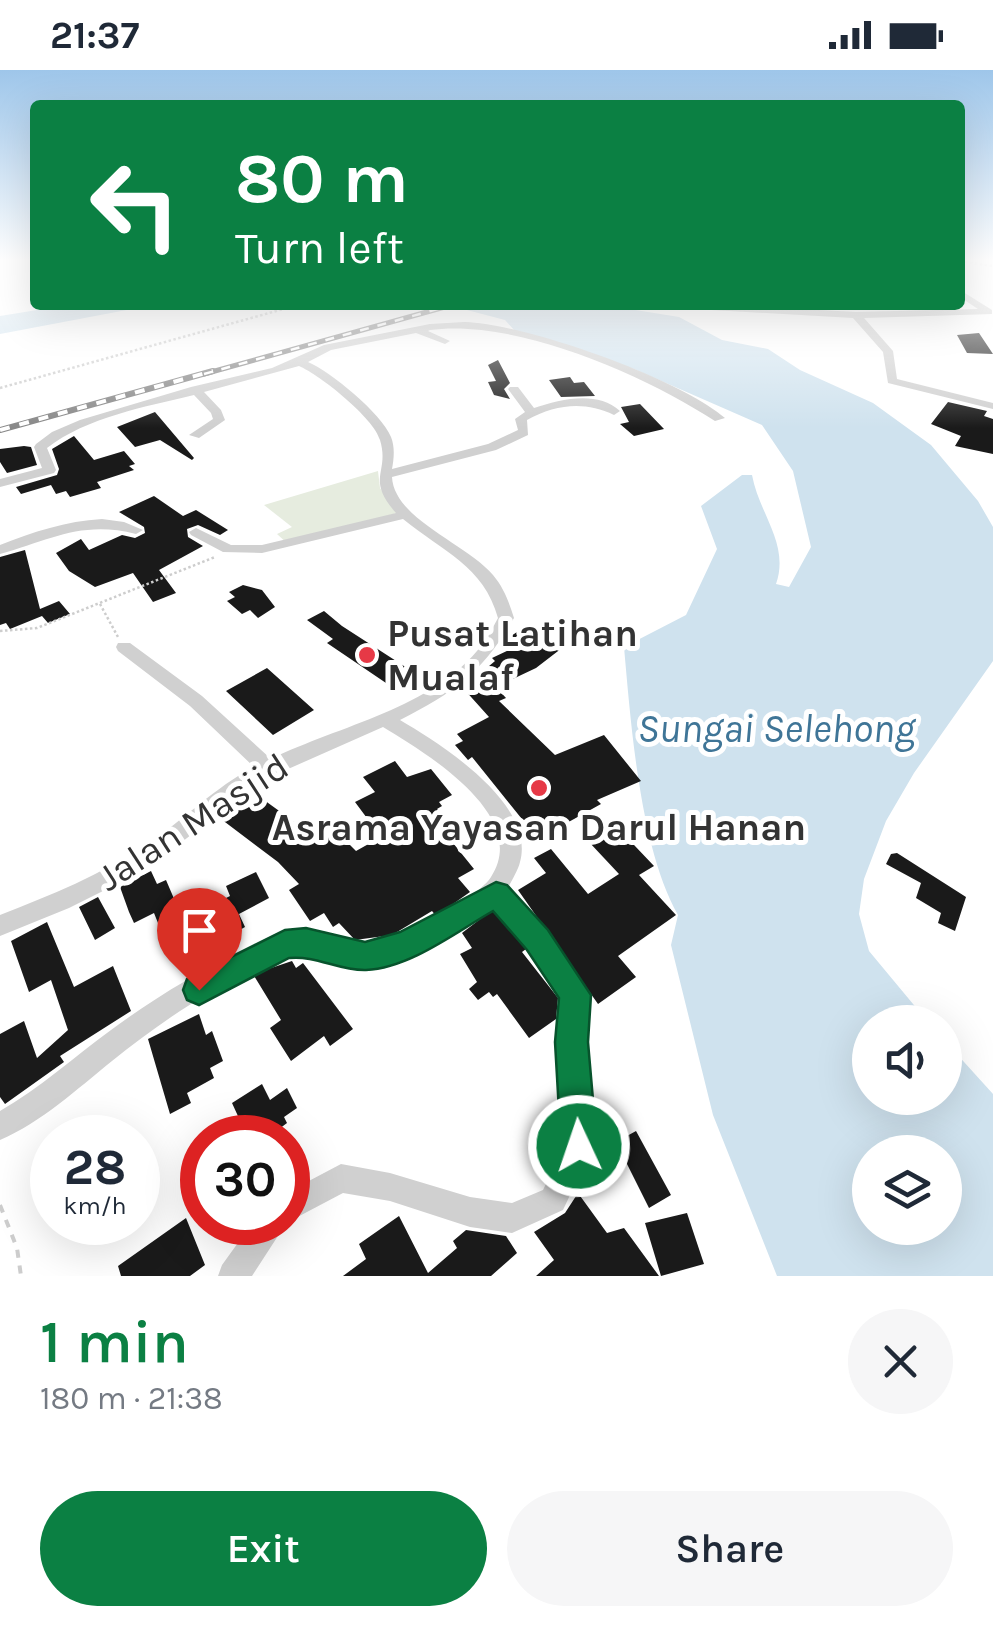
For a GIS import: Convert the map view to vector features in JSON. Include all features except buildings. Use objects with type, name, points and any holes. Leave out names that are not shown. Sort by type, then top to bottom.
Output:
[{"type":"street","points":[[856,315],[888,351],[892,381],[993,406]]},
{"type":"street","points":[[0,483],[49,470],[40,447],[51,437],[195,389],[299,362],[328,347],[468,325],[513,332],[668,389],[719,418]]},
{"type":"street","points":[[417,330],[444,341]]},
{"type":"street","points":[[400,337],[428,345]]},
{"type":"street","points":[[196,532],[232,550],[294,545],[404,514],[390,498],[383,475],[386,441],[378,424],[299,362]]},
{"type":"street","points":[[195,389],[218,412],[219,420],[195,435]]},
{"type":"street","points":[[514,389],[531,412]]},
{"type":"street","points":[[383,475],[499,444],[524,432],[521,419],[531,412],[598,402],[614,411]]},
{"type":"street","name":"Jalan Masjid","points":[[0,926],[87,891],[132,866],[231,790],[268,768],[386,720],[452,680],[496,637],[506,618],[500,598],[459,550],[404,514]]},
{"type":"street","points":[[0,550],[94,524],[116,523],[136,530]]},
{"type":"street","points":[[124,646],[196,702],[268,768]]},
{"type":"street","points":[[0,1126],[143,1022],[254,958],[285,944],[306,942],[350,955],[383,952],[431,934],[496,894],[513,864],[514,846],[505,826],[474,782],[454,762],[386,720]]},
{"type":"street","points":[[310,1196],[341,1178],[390,1187],[470,1212],[512,1218],[553,1200],[579,1146],[572,1042],[575,995],[538,940],[496,894]]},
{"type":"street","points":[[233,1276],[255,1245]]},
{"type":"path","points":[[0,388],[261,315]]},
{"type":"path","points":[[0,631],[38,628],[232,550]]},
{"type":"path","points":[[100,603],[124,646]]},
{"type":"path","points":[[0,1204],[18,1248],[21,1276]]},
{"type":"shaded area","points":[[378,471],[380,488],[397,513],[288,544],[277,534],[292,527],[264,505]]},
{"type":"water","points":[[4,315],[99,315],[0,334],[0,316]]},
{"type":"water","name":"Sungai Selehong","points":[[487,315],[668,315],[722,340],[768,349],[800,370],[873,403],[931,445],[978,501],[993,527],[993,661],[914,773],[886,821],[864,879],[859,914],[869,951],[914,1005],[852,1005],[852,1115],[962,1115],[962,1060],[993,1094],[993,1276],[777,1276],[713,1115],[671,945],[678,915],[655,856],[639,785],[624,647],[686,615],[717,549],[701,506],[742,475],[752,475],[776,542],[776,584],[789,587],[811,547],[793,471],[762,425],[634,369],[514,330],[505,320]]},
{"type":"railway","points":[[204,374],[415,315]]},
{"type":"railway","points":[[0,430],[213,371]]},
{"type":"place","name":"Pusat Latihan Mualaf","points":[[367,655]]},
{"type":"place","name":"Asrama Yayasan Darul Hanan","points":[[539,788]]},
{"type":"route","points":[[199,990],[285,944],[306,942],[350,955],[383,952],[431,934],[496,894],[538,940],[575,995],[572,1042],[581,1124],[579,1146]]}]
